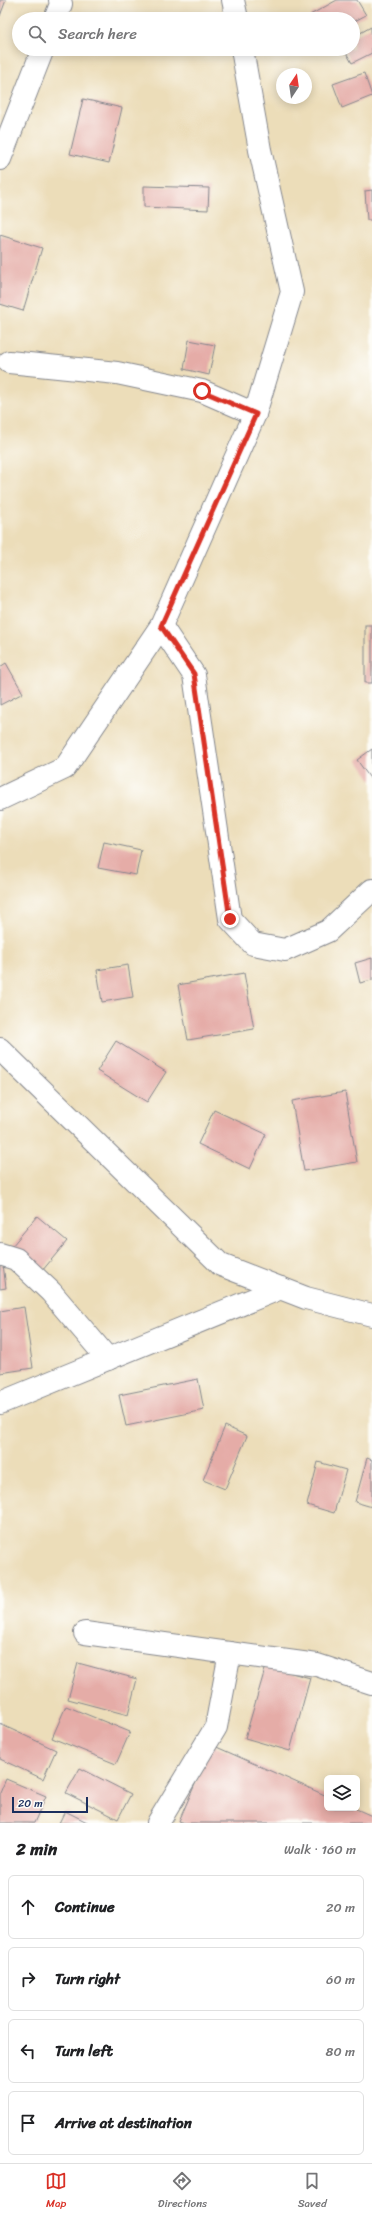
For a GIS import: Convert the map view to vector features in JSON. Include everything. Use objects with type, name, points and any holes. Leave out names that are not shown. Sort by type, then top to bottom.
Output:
[{"type":"street","points":[[58,12],[61,4],[60,0]]},
{"type":"street","points":[[233,0],[236,12]]},
{"type":"street","points":[[0,159],[40,56]]},
{"type":"street","points":[[0,799],[66,768],[161,626],[256,414],[292,292],[260,150],[243,56]]},
{"type":"street","points":[[9,362],[125,374],[202,391],[256,414]]},
{"type":"street","points":[[161,626],[194,674],[230,919],[254,944],[285,950],[328,931],[372,890]]},
{"type":"street","points":[[0,1049],[221,1265],[306,1298],[372,1315]]},
{"type":"street","points":[[0,1254],[16,1260],[51,1292],[108,1359]]},
{"type":"street","points":[[0,1403],[281,1288]]},
{"type":"street","points":[[85,1633],[317,1665],[372,1683]]},
{"type":"street","points":[[158,1823],[216,1727],[230,1653]]},
{"type":"building","points":[[0,0],[6,0],[0,16]]},
{"type":"building","points":[[337,0],[357,0],[366,15],[360,18],[360,12],[315,12]]},
{"type":"building","points":[[371,27],[372,53],[352,63],[348,56],[360,56],[360,33]]},
{"type":"building","points":[[364,73],[372,96],[342,108],[333,84]]},
{"type":"building","points":[[83,99],[122,108],[109,163],[70,154]]},
{"type":"building","points":[[144,186],[209,188],[208,210],[144,207]]},
{"type":"building","points":[[372,190],[372,220],[367,220],[365,191]]},
{"type":"building","points":[[0,235],[42,248],[23,311],[0,304]]},
{"type":"building","points":[[189,340],[215,345],[209,375],[184,369]]},
{"type":"building","points":[[365,625],[372,625],[372,683],[365,683]]},
{"type":"building","points":[[6,663],[23,693],[0,705],[0,667]]},
{"type":"building","points":[[372,749],[372,781],[357,760]]},
{"type":"building","points":[[104,842],[141,850],[136,875],[98,868]]},
{"type":"building","points":[[372,958],[372,980],[360,983],[355,963]]},
{"type":"building","points":[[128,965],[133,997],[102,1002],[97,970]]},
{"type":"building","points":[[244,973],[254,1029],[188,1040],[178,985]]},
{"type":"building","points":[[116,1041],[166,1072],[147,1102],[97,1071]]},
{"type":"building","points":[[345,1092],[357,1162],[304,1171],[292,1101]]},
{"type":"building","points":[[214,1110],[266,1134],[250,1169],[198,1144]]},
{"type":"building","points":[[37,1216],[67,1241],[42,1271],[12,1246]]},
{"type":"building","points":[[0,1264],[3,1264],[6,1288],[0,1289]]},
{"type":"building","points":[[24,1307],[33,1368],[0,1373],[0,1311]]},
{"type":"building","points":[[198,1379],[204,1410],[126,1426],[119,1395]]},
{"type":"building","points":[[225,1426],[247,1436],[225,1489],[203,1480]]},
{"type":"building","points":[[367,1458],[372,1460],[372,1507],[355,1502]]},
{"type":"building","points":[[318,1462],[346,1470],[334,1513],[307,1505]]},
{"type":"building","points":[[78,1663],[137,1679],[128,1715],[68,1699]]},
{"type":"building","points":[[266,1666],[310,1678],[290,1751],[245,1738]]},
{"type":"building","points":[[66,1706],[130,1732],[116,1764],[52,1738]]},
{"type":"building","points":[[0,1724],[56,1750],[43,1779],[0,1759]]},
{"type":"building","points":[[212,1745],[324,1795],[324,1811],[360,1811],[372,1816],[372,1823],[185,1823],[179,1821]]},
{"type":"building","points":[[80,1768],[131,1794],[118,1819],[66,1793]]},
{"type":"building","points":[[6,1779],[46,1796],[34,1823],[0,1823],[0,1793]]},
{"type":"building","points":[[65,1811],[89,1823],[59,1823]]},
{"type":"route","points":[[202,391],[256,414],[161,626],[194,674],[230,919]]}]
